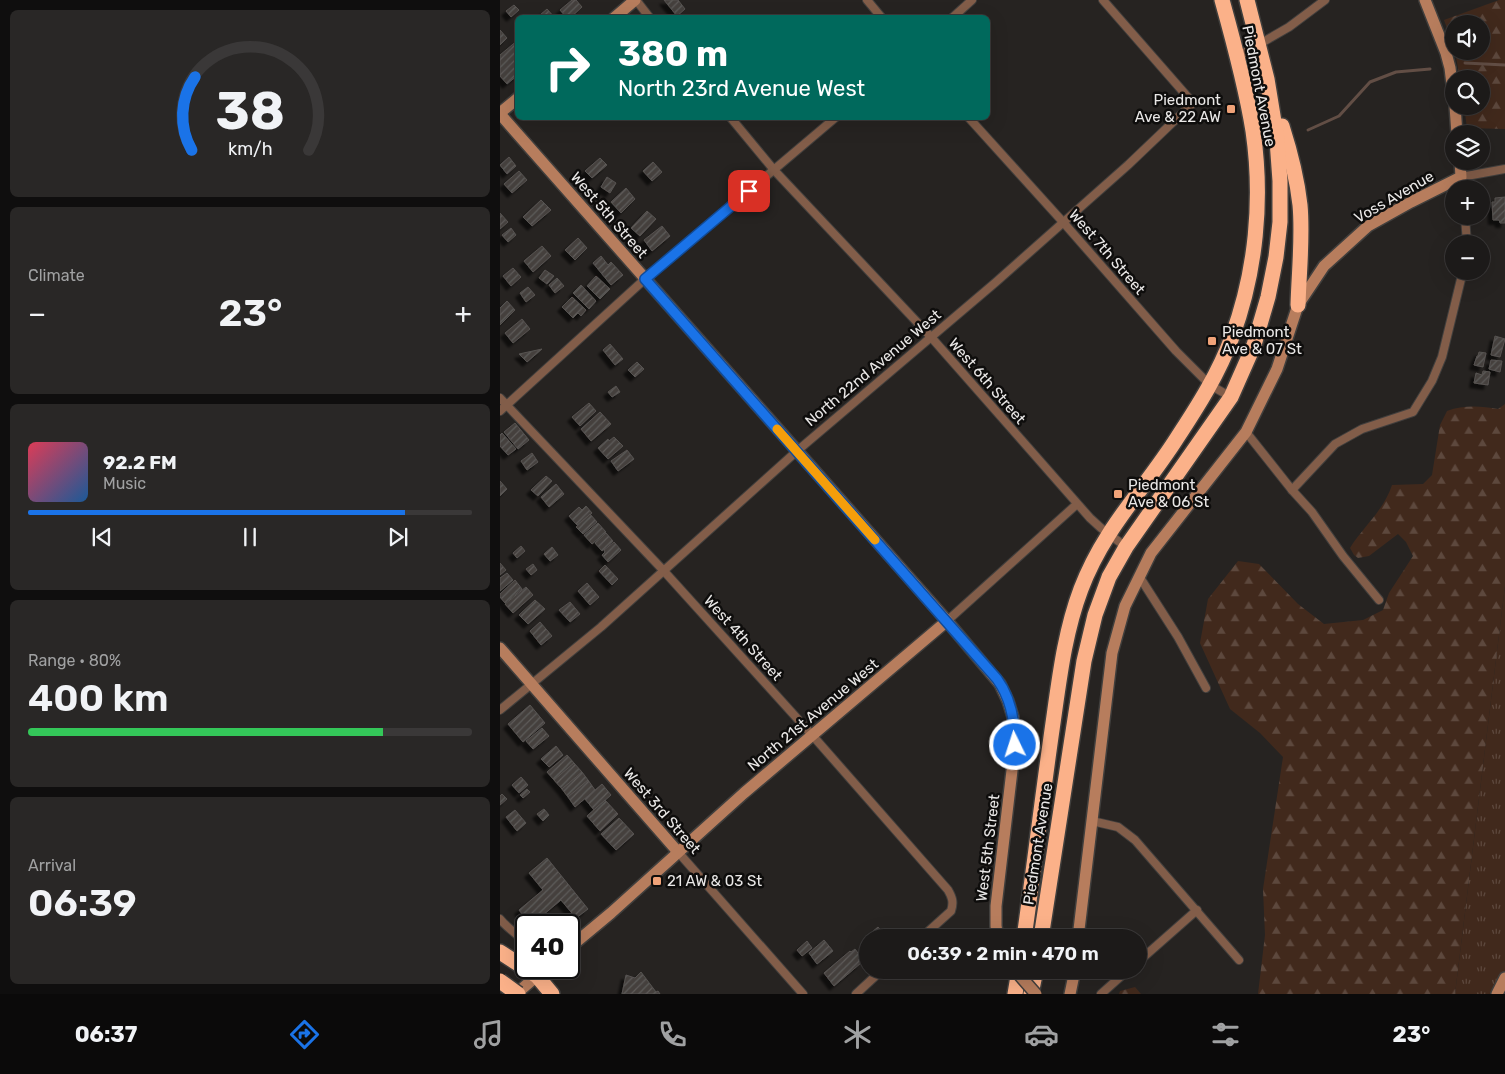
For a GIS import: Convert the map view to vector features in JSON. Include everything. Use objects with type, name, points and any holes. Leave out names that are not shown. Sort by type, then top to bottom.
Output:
[{"type":"highway","name":"Piedmont Avenue","points":[[1025,929],[1059,682],[1068,632],[1082,586],[1108,534],[1176,441],[1210,385],[1232,338],[1248,285],[1257,218],[1257,177],[1253,132],[1237,57],[1222,0]]},
{"type":"highway","name":"Piedmont Avenue","points":[[1042,929],[1089,637],[1104,588],[1126,546],[1231,397],[1257,335],[1268,298],[1280,222],[1280,181],[1277,140],[1267,79],[1247,0]]},
{"type":"highway","points":[[1267,79],[1286,139],[1300,204],[1301,234],[1298,304]]},
{"type":"highway","points":[[500,952],[515,959]]},
{"type":"highway","points":[[544,979],[552,994]]},
{"type":"highway","points":[[1015,994],[1016,979]]},
{"type":"highway","points":[[1031,994],[1034,979]]},
{"type":"highway","points":[[500,981],[517,994]]},
{"type":"street","points":[[618,15],[635,0],[648,15]]},
{"type":"street","points":[[867,0],[880,15]]},
{"type":"street","points":[[955,15],[972,0]]},
{"type":"street","name":"North 22nd Avenue West","points":[[500,710],[601,628],[797,451],[996,282],[1128,165],[1193,103],[1103,0]]},
{"type":"street","points":[[1237,57],[1289,27],[1325,0]]},
{"type":"street","points":[[1425,0],[1446,52],[1450,70]]},
{"type":"street","points":[[500,113],[515,100]]},
{"type":"street","name":"West 5th Street","points":[[500,113],[997,679],[1008,701],[1013,718],[1015,736],[1011,790],[996,906],[996,929]]},
{"type":"street","name":"West 6th Street","points":[[733,120],[774,170],[931,337],[1077,504],[1096,524],[1126,546]]},
{"type":"street","points":[[503,409],[645,279],[834,120]]},
{"type":"street","name":"West 7th Street","points":[[971,120],[1176,352],[1210,385],[1231,397]]},
{"type":"street","points":[[1461,170],[1461,180]]},
{"type":"street","name":"Voss Avenue","points":[[1298,304],[1324,266],[1368,226],[1461,176],[1505,170]]},
{"type":"street","points":[[1292,490],[1335,444],[1362,429],[1413,412],[1432,381],[1442,357],[1461,280]]},
{"type":"street","points":[[1079,929],[1112,653],[1125,606],[1151,553],[1246,432],[1277,369],[1298,304]]},
{"type":"street","name":"West 4th Street","points":[[500,398],[503,409],[663,570],[813,736],[948,890],[952,896],[953,905],[951,911],[932,929]]},
{"type":"street","points":[[1246,432],[1312,512],[1343,556],[1379,600]]},
{"type":"street","name":"North 21st Avenue West","points":[[580,939],[947,621],[1077,504]]},
{"type":"street","points":[[1139,576],[1178,637],[1206,688]]},
{"type":"street","name":"West 3rd Street","points":[[500,648],[803,994]]},
{"type":"street","points":[[1092,822],[1114,825],[1130,835],[1240,960]]},
{"type":"street","points":[[1147,954],[1197,910]]},
{"type":"street","points":[[500,919],[508,928],[515,932]]},
{"type":"street","points":[[1497,994],[1505,978]]},
{"type":"street","points":[[517,994],[531,979]]},
{"type":"street","points":[[856,994],[872,979]]},
{"type":"street","points":[[1024,979],[1036,994]]},
{"type":"street","points":[[1070,994],[1073,979]]},
{"type":"street","points":[[1101,994],[1118,979]]},
{"type":"green space","points":[[1499,0],[1505,0],[1505,129],[1490,129],[1490,125],[1467,125],[1465,115],[1490,115],[1490,70],[1458,70],[1457,60],[1490,60],[1490,15],[1458,15]]},
{"type":"green space","points":[[1505,404],[1505,586],[1455,994],[1258,994],[1265,935],[1263,889],[1283,757],[1260,733],[1230,709],[1200,643],[1208,599],[1238,561],[1259,564],[1298,604],[1324,624],[1363,620],[1383,610],[1389,593],[1413,556],[1406,542],[1398,534],[1369,556],[1358,558],[1350,548],[1379,510],[1392,485],[1423,484],[1432,475],[1440,425],[1447,411],[1472,407],[1498,409]]},
{"type":"green space","points":[[1505,586],[1505,994],[1455,994]]},
{"type":"green space","points":[[1135,987],[1141,994],[1119,994],[1120,991]]},
{"type":"building","points":[[572,0],[576,0],[582,7],[573,15],[564,15],[560,10]]},
{"type":"building","points":[[664,0],[678,0],[685,9],[676,15]]},
{"type":"building","points":[[514,5],[519,10],[511,17],[506,11]]},
{"type":"building","points":[[547,9],[552,15],[540,15]]},
{"type":"building","points":[[500,30],[507,38],[500,45]]},
{"type":"building","points":[[515,42],[515,77],[507,84],[500,76],[500,55]]},
{"type":"building","points":[[509,157],[516,166],[507,174],[500,165]]},
{"type":"building","points":[[600,158],[607,165],[592,178],[585,171]]},
{"type":"building","points":[[653,162],[662,172],[652,181],[643,171]]},
{"type":"building","points":[[519,171],[527,180],[512,193],[504,184]]},
{"type":"building","points":[[607,177],[616,183],[610,193],[601,187]]},
{"type":"building","points":[[626,188],[635,199],[621,213],[611,202]]},
{"type":"building","points":[[1505,197],[1505,223],[1500,223],[1499,220],[1493,220],[1492,202],[1495,202],[1495,198]]},
{"type":"building","points":[[541,200],[551,210],[532,226],[523,217]]},
{"type":"building","points":[[647,211],[656,219],[640,236],[631,228]]},
{"type":"building","points":[[500,213],[508,222],[500,229]]},
{"type":"building","points":[[662,226],[670,236],[652,251],[644,240]]},
{"type":"building","points":[[511,228],[516,235],[508,242],[502,235]]},
{"type":"building","points":[[578,238],[587,248],[575,260],[565,250]]},
{"type":"building","points":[[542,246],[551,256],[533,272],[524,261]]},
{"type":"building","points":[[601,256],[608,265],[611,262],[623,275],[611,285],[593,263]]},
{"type":"building","points":[[513,268],[521,277],[511,286],[503,276]]},
{"type":"building","points":[[545,270],[554,276],[547,284],[539,278]]},
{"type":"building","points":[[596,276],[610,289],[600,299],[587,286]]},
{"type":"building","points":[[557,278],[564,286],[555,293],[549,285]]},
{"type":"building","points":[[581,285],[596,301],[589,309],[573,293]]},
{"type":"building","points":[[528,287],[535,295],[526,302],[520,293]]},
{"type":"building","points":[[572,297],[586,310],[581,316],[578,313],[573,318],[562,307]]},
{"type":"building","points":[[507,301],[515,310],[500,325],[500,308]]},
{"type":"building","points":[[522,319],[530,329],[513,343],[505,333]]},
{"type":"building","points":[[1495,336],[1505,339],[1500,357],[1491,355]]},
{"type":"building","points":[[610,344],[623,359],[615,365],[603,350]]},
{"type":"building","points":[[542,349],[527,362],[519,354]]},
{"type":"building","points":[[1479,352],[1486,353],[1483,367],[1474,365]]},
{"type":"building","points":[[1491,360],[1502,361],[1500,372],[1489,369]]},
{"type":"building","points":[[637,362],[644,369],[635,377],[628,370]]},
{"type":"building","points":[[1483,371],[1490,372],[1488,385],[1474,383],[1476,373],[1482,375]]},
{"type":"building","points":[[616,386],[620,392],[612,397],[608,392]]},
{"type":"building","points":[[589,403],[596,411],[580,426],[572,417]]},
{"type":"building","points":[[600,412],[611,424],[591,441],[581,429]]},
{"type":"building","points":[[515,423],[529,440],[518,449],[504,432]]},
{"type":"building","points":[[502,433],[516,449],[508,455],[500,446],[500,435]]},
{"type":"building","points":[[614,437],[623,446],[608,459],[598,448],[608,439],[609,441]]},
{"type":"building","points":[[627,450],[634,459],[618,471],[611,461]]},
{"type":"building","points":[[532,453],[538,462],[527,470],[521,461]]},
{"type":"building","points":[[546,476],[552,481],[538,496],[531,490]]},
{"type":"building","points":[[500,481],[507,489],[500,496]]},
{"type":"building","points":[[556,484],[564,494],[549,507],[541,497]]},
{"type":"building","points":[[586,506],[592,513],[577,525],[569,516],[579,507],[582,510]]},
{"type":"building","points":[[590,514],[597,522],[583,534],[576,527]]},
{"type":"building","points":[[598,523],[606,532],[592,544],[584,535]]},
{"type":"building","points":[[606,533],[613,541],[602,551],[595,543]]},
{"type":"building","points":[[614,542],[621,550],[608,562],[602,555],[605,552],[604,550]]},
{"type":"building","points":[[521,546],[525,551],[517,558],[513,553]]},
{"type":"building","points":[[552,547],[558,555],[550,561],[544,554]]},
{"type":"building","points":[[500,563],[506,570],[500,575]]},
{"type":"building","points":[[533,564],[537,570],[531,575],[526,569]]},
{"type":"building","points":[[605,565],[618,579],[612,585],[599,571]]},
{"type":"building","points":[[507,573],[513,580],[500,591],[500,578]]},
{"type":"building","points":[[515,580],[522,589],[505,603],[500,594]]},
{"type":"building","points":[[587,583],[599,597],[590,605],[578,591]]},
{"type":"building","points":[[526,587],[533,595],[513,613],[505,604]]},
{"type":"building","points":[[535,600],[545,609],[528,624],[519,615]]},
{"type":"building","points":[[570,602],[580,614],[570,622],[559,610]]},
{"type":"building","points":[[540,622],[552,636],[541,645],[530,631]]},
{"type":"building","points":[[530,705],[545,723],[523,742],[508,724]]},
{"type":"building","points":[[542,728],[549,736],[533,749],[526,741]]},
{"type":"building","points":[[556,746],[563,755],[549,767],[541,759]]},
{"type":"building","points":[[567,755],[574,763],[554,780],[547,772]]},
{"type":"building","points":[[574,763],[582,772],[562,789],[554,780]]},
{"type":"building","points":[[582,772],[588,780],[568,797],[562,789]]},
{"type":"building","points":[[521,777],[528,785],[519,793],[512,785]]},
{"type":"building","points":[[588,780],[595,790],[575,807],[568,797]]},
{"type":"building","points":[[602,784],[611,795],[594,810],[585,799]]},
{"type":"building","points":[[527,789],[530,792],[523,798],[520,795]]},
{"type":"building","points":[[502,794],[507,799],[500,805],[500,796]]},
{"type":"building","points":[[605,800],[618,814],[600,831],[587,816]]},
{"type":"building","points":[[544,809],[549,815],[543,821],[537,814]]},
{"type":"building","points":[[515,810],[526,823],[517,831],[506,817]]},
{"type":"building","points":[[619,818],[634,834],[616,850],[601,834]]},
{"type":"building","points":[[547,858],[588,909],[580,915],[573,914],[561,900],[544,914],[522,914],[519,910],[543,890],[529,873]]},
{"type":"building","points":[[824,940],[833,951],[817,964],[809,953]]},
{"type":"building","points":[[807,941],[812,948],[802,956],[797,950]]},
{"type":"building","points":[[855,949],[859,954],[859,965],[834,986],[824,973]]},
{"type":"building","points":[[641,972],[656,992],[658,991],[660,994],[622,994],[626,975],[635,978]]},
{"type":"waterway","points":[[1465,63],[1505,65]]},
{"type":"waterway","points":[[1308,130],[1339,116],[1370,82],[1396,72],[1430,69]]},
{"type":"slow traffic","points":[[777,429],[875,540]]},
{"type":"place","name":"Piedmont Ave & 22 AW","points":[[1231,109]]},
{"type":"place","name":"Piedmont Ave & 07 St","points":[[1212,341]]},
{"type":"place","name":"Piedmont Ave & 06 St","points":[[1118,494]]},
{"type":"place","name":"21 AW & 03 St","points":[[657,881]]},
{"type":"route","points":[[749,191],[645,279],[997,679],[1011,708],[1015,728],[1015,745]]}]
